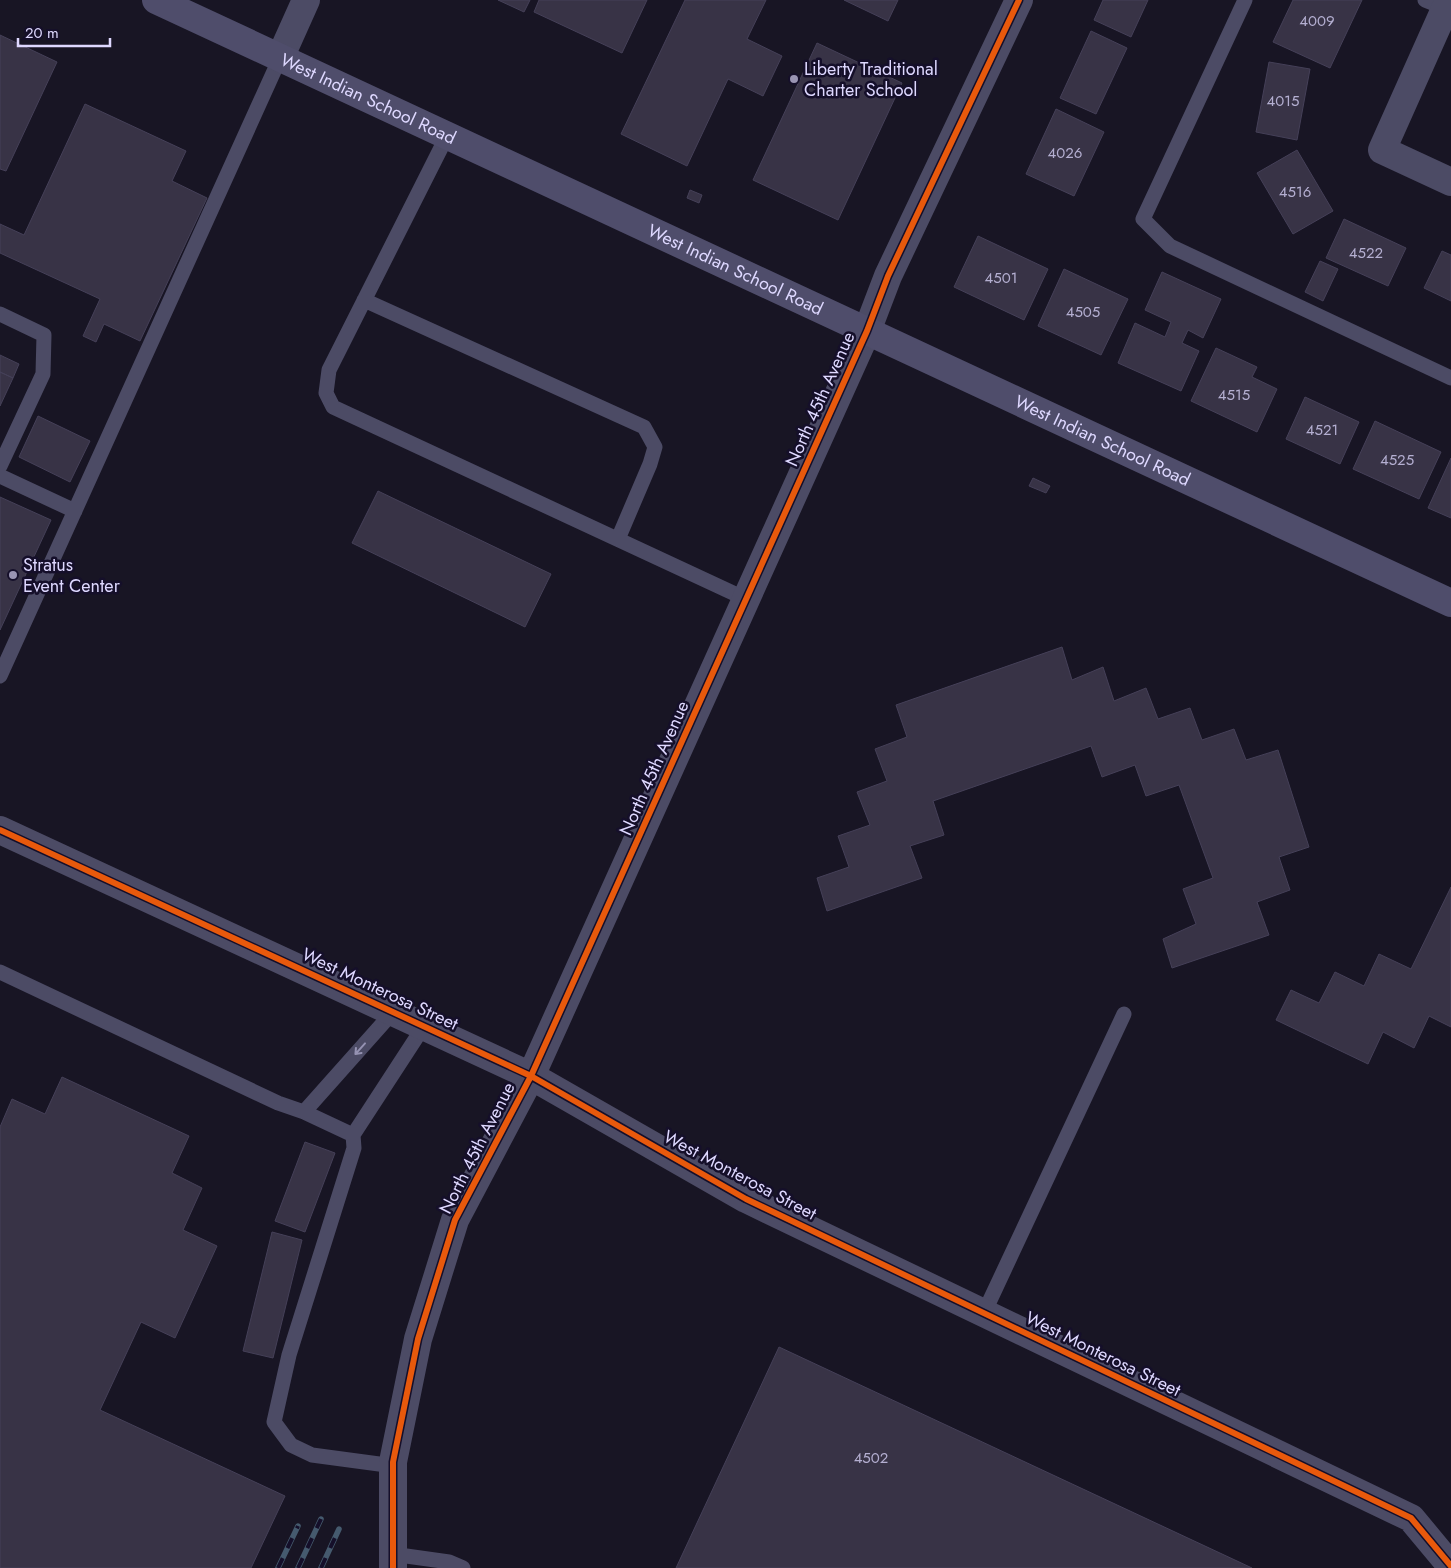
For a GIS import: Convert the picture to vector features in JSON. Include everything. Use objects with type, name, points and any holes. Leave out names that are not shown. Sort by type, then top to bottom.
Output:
[{"type":"main road","name":"West Indian School Road","points":[[156,0],[1451,603]]},
{"type":"street","points":[[280,58],[306,0]]},
{"type":"street","name":"North 45th Avenue","points":[[393,1561],[394,1466],[418,1339],[455,1220],[531,1076],[867,331],[888,276],[1019,0]]},
{"type":"street","points":[[1442,5],[1382,150],[1451,182]]},
{"type":"street","name":"West Monterosa Street","points":[[0,830],[531,1076],[746,1199],[1412,1518],[1451,1566]]},
{"type":"lane","points":[[1245,0],[1143,219],[1170,246],[1451,378]]},
{"type":"lane","points":[[0,676],[280,58]]},
{"type":"lane","points":[[447,136],[328,370],[326,393],[334,406],[746,599]]},
{"type":"lane","points":[[364,300],[644,427],[655,447],[650,464],[618,539]]},
{"type":"lane","points":[[0,314],[44,335],[43,374],[0,466]]},
{"type":"lane","points":[[0,476],[75,511]]},
{"type":"lane","points":[[0,972],[278,1103],[304,1112],[353,1135]]},
{"type":"lane","points":[[304,1112],[393,1012]]},
{"type":"lane","points":[[984,1313],[1124,1014]]},
{"type":"lane","points":[[394,1466],[312,1455],[291,1445],[274,1422],[289,1355],[354,1148],[353,1135],[424,1026]]},
{"type":"lane","points":[[393,1561],[449,1562],[463,1568]]},
{"type":"building","points":[[498,0],[530,0],[524,12]]},
{"type":"building","points":[[539,0],[647,0],[622,53],[534,12]]},
{"type":"building","points":[[685,0],[766,0],[747,39],[782,56],[763,96],[728,79],[687,166],[621,134]]},
{"type":"building","points":[[844,0],[898,0],[888,21]]},
{"type":"building","points":[[1103,0],[1148,0],[1131,37],[1094,20]]},
{"type":"building","points":[[1293,0],[1362,0],[1330,68],[1273,42]]},
{"type":"building","points":[[1091,31],[1127,48],[1096,114],[1060,98]]},
{"type":"building","points":[[0,35],[57,62],[6,171],[0,169]]},
{"type":"building","points":[[817,43],[902,83],[838,220],[753,180]]},
{"type":"building","points":[[1269,62],[1310,69],[1297,140],[1256,132]]},
{"type":"building","points":[[85,104],[186,151],[172,181],[207,198],[140,341],[104,324],[96,342],[83,336],[100,299],[0,253],[0,224],[24,235]]},
{"type":"building","points":[[1056,109],[1104,132],[1074,196],[1026,174]]},
{"type":"building","points":[[1297,150],[1333,211],[1293,234],[1257,173]]},
{"type":"building","points":[[690,190],[702,195],[699,203],[687,198]]},
{"type":"building","points":[[1344,219],[1406,248],[1388,286],[1326,258]]},
{"type":"building","points":[[978,236],[1048,269],[1024,320],[954,287]]},
{"type":"building","points":[[1442,251],[1451,255],[1451,301],[1424,288]]},
{"type":"building","points":[[1320,261],[1338,269],[1323,301],[1305,292]]},
{"type":"building","points":[[1064,269],[1128,299],[1101,355],[1038,326]]},
{"type":"building","points":[[1162,272],[1221,299],[1203,338],[1188,330],[1182,343],[1199,351],[1181,391],[1118,363],[1135,323],[1165,337],[1171,322],[1145,310]]},
{"type":"building","points":[[1216,348],[1257,367],[1252,377],[1277,389],[1257,432],[1191,401]]},
{"type":"building","points":[[0,355],[19,364],[13,378],[0,372]]},
{"type":"building","points":[[0,372],[13,378],[0,406]]},
{"type":"building","points":[[1305,397],[1359,422],[1340,464],[1286,439]]},
{"type":"building","points":[[38,416],[90,441],[70,482],[19,457]]},
{"type":"building","points":[[1375,421],[1441,452],[1419,499],[1353,469]]},
{"type":"building","points":[[1451,458],[1451,518],[1428,508]]},
{"type":"building","points":[[1033,478],[1050,486],[1046,493],[1029,486]]},
{"type":"building","points":[[378,491],[551,574],[525,627],[352,543]]},
{"type":"building","name":"Stratus Event Center","points":[[0,497],[51,520],[0,630]]},
{"type":"building","points":[[1062,647],[1072,680],[1103,667],[1114,701],[1146,688],[1158,719],[1190,708],[1202,740],[1234,729],[1246,760],[1278,750],[1309,847],[1279,857],[1290,890],[1257,902],[1269,935],[1172,968],[1163,939],[1196,924],[1183,889],[1213,878],[1179,785],[1146,796],[1135,765],[1102,777],[1091,746],[933,801],[944,835],[910,846],[922,878],[827,911],[817,878],[849,867],[838,836],[870,825],[857,792],[887,781],[875,749],[907,737],[896,705]]},
{"type":"building","points":[[1451,887],[1451,1027],[1429,1016],[1414,1048],[1383,1032],[1368,1064],[1276,1020],[1291,990],[1319,1003],[1335,972],[1364,986],[1379,954],[1411,969]]},
{"type":"building","points":[[62,1077],[189,1136],[172,1173],[202,1188],[183,1230],[217,1246],[175,1338],[141,1322],[100,1410],[285,1496],[251,1568],[0,1568],[0,1127],[12,1099],[45,1114]]},
{"type":"building","points":[[305,1142],[335,1153],[305,1232],[275,1221]]},
{"type":"building","points":[[272,1232],[302,1240],[273,1358],[243,1351]]},
{"type":"building","points":[[779,1347],[1252,1568],[676,1568]]},
{"type":"railway","points":[[298,1568],[321,1519]]},
{"type":"railway","points":[[278,1568],[298,1526]]},
{"type":"railway","points":[[321,1568],[339,1529]]},
{"type":"cycle path","points":[[393,1568],[393,1462],[418,1339],[455,1220],[531,1076],[867,331],[888,276],[1019,0]]},
{"type":"cycle path","points":[[0,830],[531,1076],[746,1199],[1411,1518],[1451,1566]]},
{"type":"place","name":"Liberty Traditional Charter School","points":[[794,79]]},
{"type":"place","name":"Stratus Event Center","points":[[13,575]]}]
